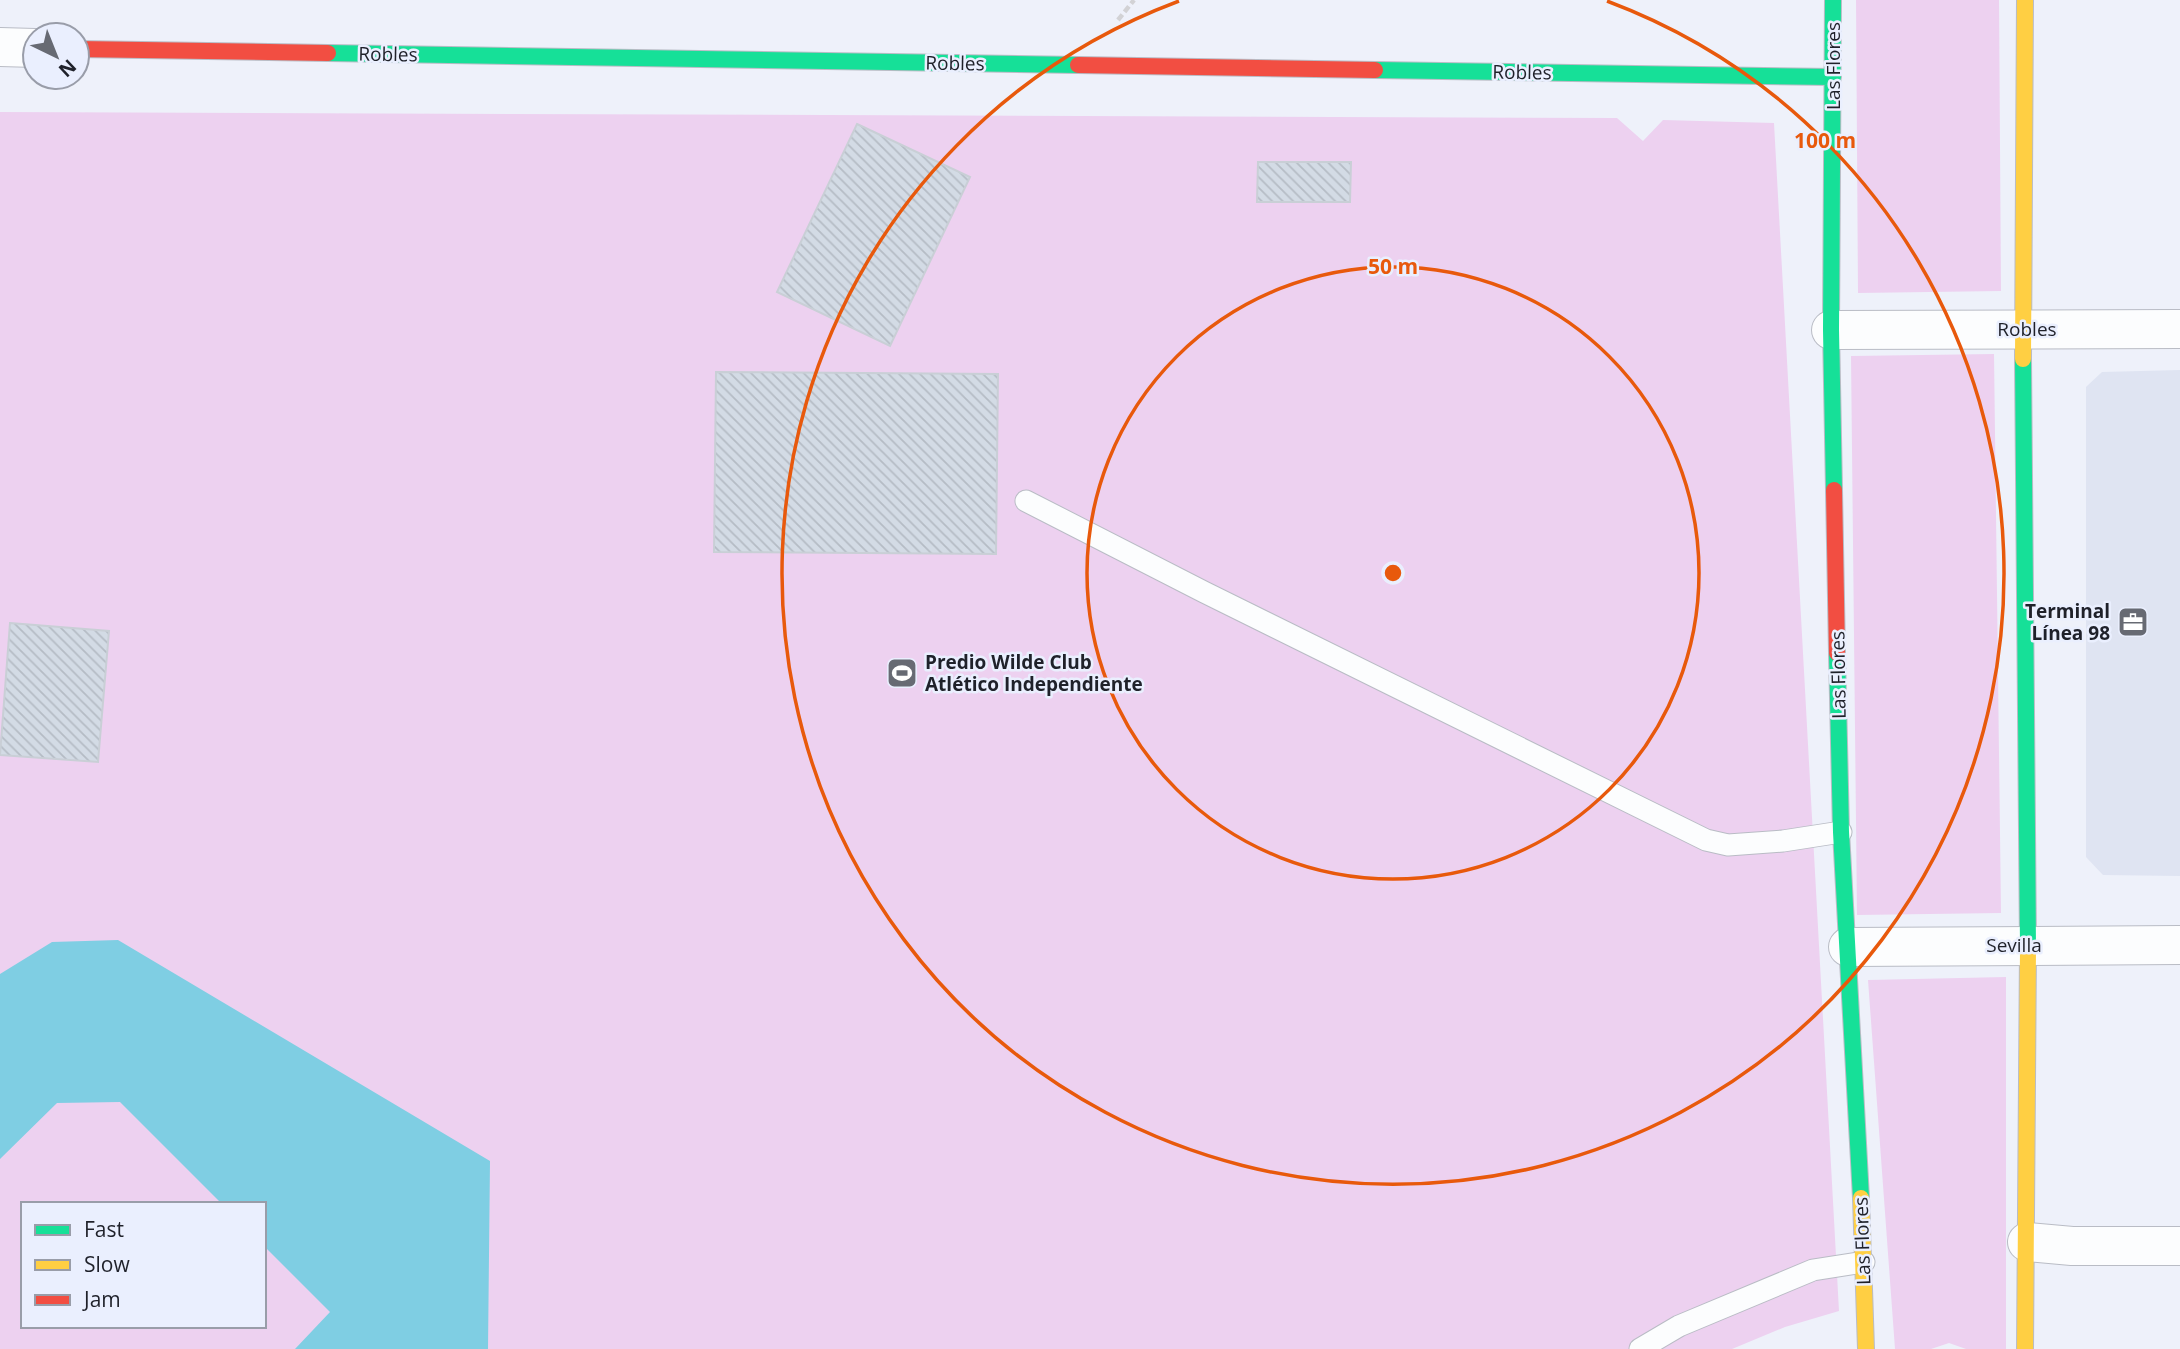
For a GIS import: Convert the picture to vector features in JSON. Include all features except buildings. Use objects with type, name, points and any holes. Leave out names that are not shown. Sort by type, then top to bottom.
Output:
[{"type":"street","name":"Las Flores","points":[[1833,0],[1831,330],[1841,832],[1864,1262],[1866,1349]]},
{"type":"street","points":[[2025,0],[2023,329],[2028,945],[2025,1349]]},
{"type":"street","points":[[0,47],[21,48]]},
{"type":"street","name":"Robles","points":[[91,49],[1833,77]]},
{"type":"street","name":"Robles","points":[[1831,330],[2180,329]]},
{"type":"street","name":"Sevilla","points":[[1848,947],[2180,945]]},
{"type":"street","points":[[2027,1242],[2072,1246],[2180,1246]]},
{"type":"lane","points":[[1026,501],[1203,593],[1706,840],[1728,845],[1841,832]]},
{"type":"lane","points":[[1640,1349],[1679,1326],[1813,1270],[1864,1262]]},
{"type":"path","points":[[1118,20],[1134,0]]},
{"type":"shaded area","points":[[1856,0],[1999,0],[2001,291],[1858,293]]},
{"type":"shaded area","name":"Predio Wilde Club Atlético Independiente","points":[[0,112],[1617,118],[1643,141],[1663,120],[1774,123],[1839,1311],[1785,1327],[1732,1349],[0,1349]]},
{"type":"shaded area","points":[[1994,354],[2001,913],[1857,915],[1851,356]]},
{"type":"shaded area","name":"Terminal Línea 98","points":[[2180,370],[2180,876],[2103,875],[2086,857],[2086,387],[2102,372]]},
{"type":"shaded area","points":[[2006,977],[2006,1349],[1966,1349],[1949,1343],[1931,1349],[1895,1349],[1868,980]]},
{"type":"water","points":[[118,940],[490,1161],[488,1349],[295,1349],[330,1312],[266,1248],[266,1202],[220,1202],[120,1102],[57,1103],[0,1159],[0,974],[52,942]]},
{"type":"traffic: fast","points":[[1833,0],[1831,330],[1834,490]]},
{"type":"traffic: fast","points":[[328,53],[1078,65]]},
{"type":"traffic: fast","points":[[1375,70],[1833,77]]},
{"type":"traffic: fast","points":[[2023,359],[2028,948]]},
{"type":"traffic: fast","points":[[1837,653],[1841,832],[1861,1198]]},
{"type":"traffic: slow","points":[[2023,359],[2025,0]]},
{"type":"traffic: slow","points":[[2025,1349],[2028,948]]},
{"type":"traffic: slow","points":[[1861,1198],[1866,1349]]},
{"type":"traffic: jam","points":[[91,49],[328,53]]},
{"type":"traffic: jam","points":[[1078,65],[1375,70]]},
{"type":"traffic: jam","points":[[1834,490],[1837,653]]},
{"type":"place","name":"Terminal Línea 98","points":[[2133,622]]},
{"type":"place","name":"Predio Wilde Club Atlético Independiente","points":[[902,673]]}]
